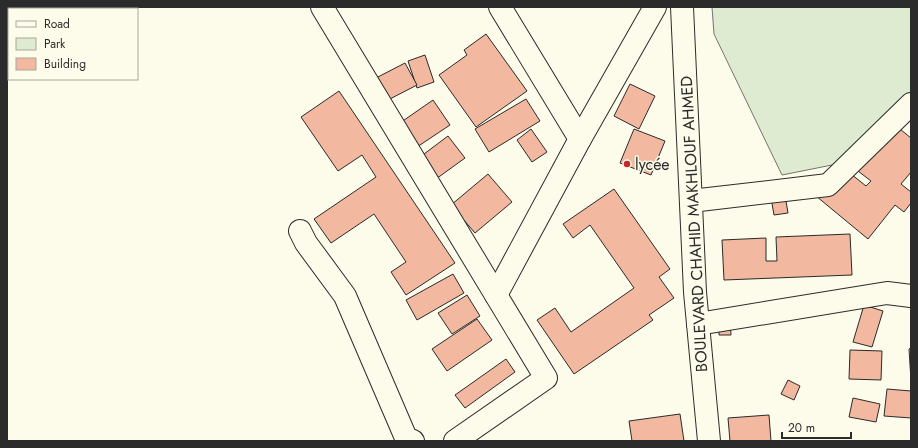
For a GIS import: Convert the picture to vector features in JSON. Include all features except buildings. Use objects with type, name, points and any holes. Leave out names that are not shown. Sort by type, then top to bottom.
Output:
[{"type":"street","points":[[322,7],[546,378],[454,441]]},
{"type":"street","points":[[500,7],[580,139]]},
{"type":"street","points":[[496,295],[580,139],[655,7]]},
{"type":"street","name":"BOULEVARD CHAHID MAKHLOUF AHMED","points":[[682,7],[695,292],[709,441]]},
{"type":"street","points":[[691,201],[828,185],[911,104]]},
{"type":"street","points":[[300,231],[306,243],[345,296],[406,438],[413,441]]},
{"type":"street","points":[[698,324],[887,293],[911,296]]},
{"type":"green space","points":[[712,7],[911,7],[911,91],[837,164],[782,175],[714,34]]},
{"type":"place","name":"lycée","points":[[627,164]]}]
